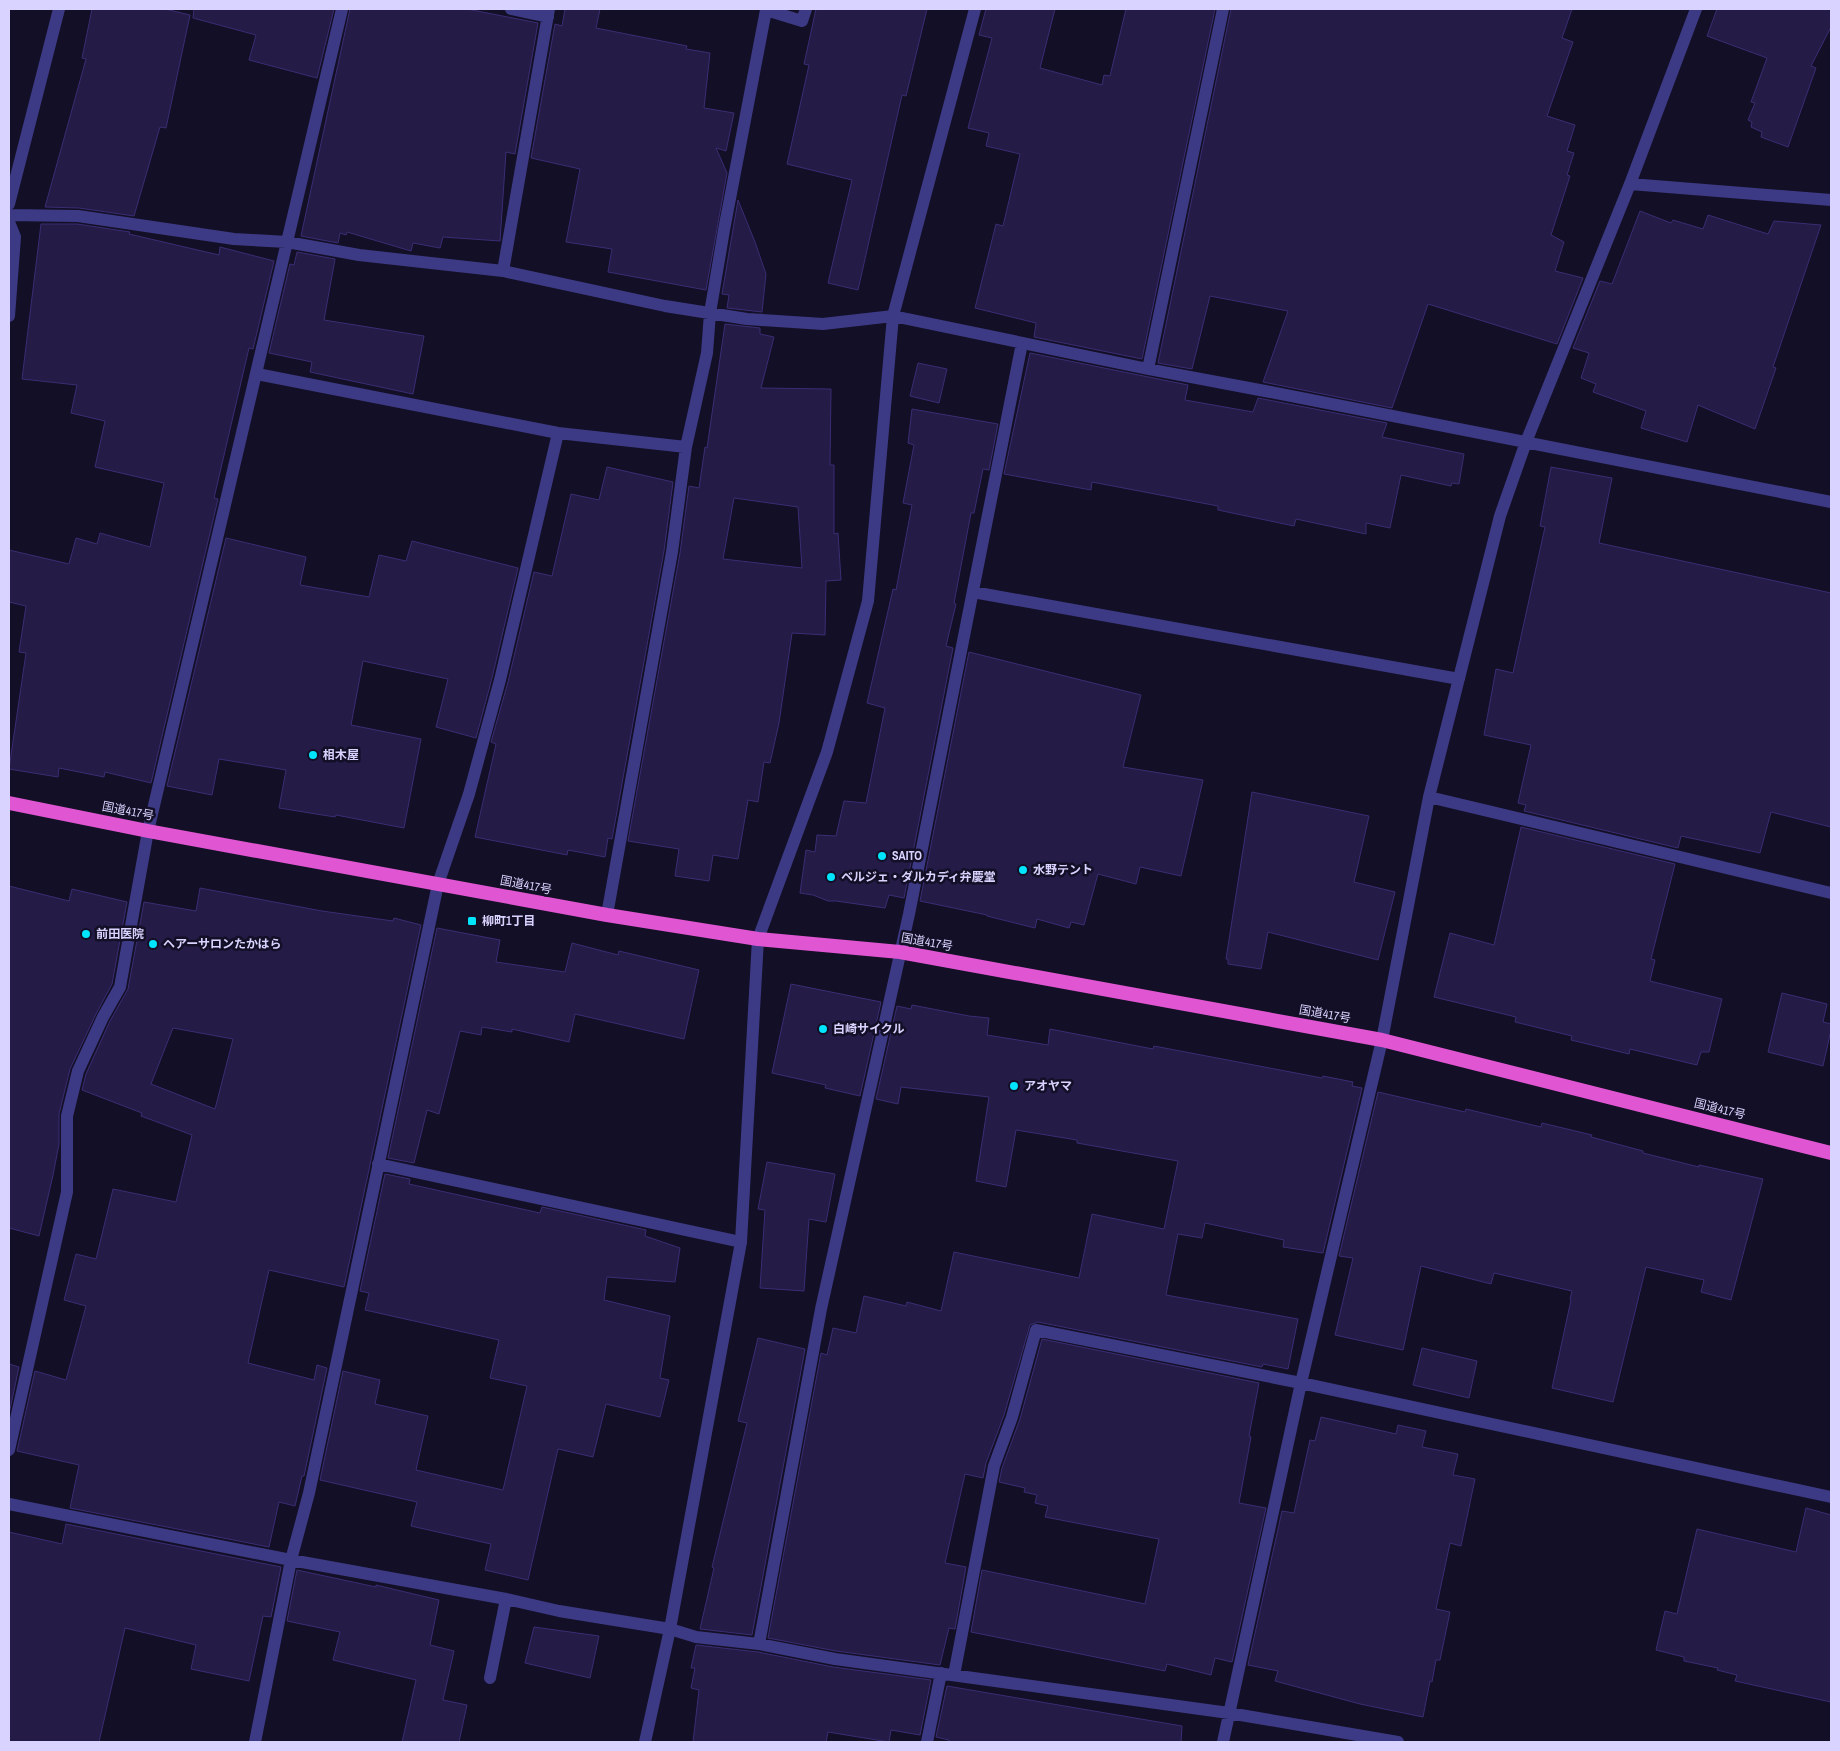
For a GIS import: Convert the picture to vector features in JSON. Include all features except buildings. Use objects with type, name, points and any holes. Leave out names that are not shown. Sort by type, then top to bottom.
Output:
[{"type":"highway","name":"国道417号","points":[[9,803],[148,831],[606,916],[758,939],[900,952],[1382,1040],[1831,1153]]},
{"type":"street","points":[[9,204],[59,9]]},
{"type":"street","points":[[9,1450],[67,1192],[68,1116],[78,1071],[103,1017],[120,987],[148,831],[342,9]]},
{"type":"street","points":[[503,271],[548,13],[511,9]]},
{"type":"street","points":[[606,916],[672,552],[686,447],[706,353],[710,313],[724,230],[766,10],[802,21],[806,9]]},
{"type":"street","points":[[645,1742],[670,1629],[741,1242],[758,939],[828,752],[868,602],[893,316],[975,9]]},
{"type":"street","points":[[1148,370],[1223,9]]},
{"type":"street","points":[[1223,1742],[1301,1383],[1382,1040],[1430,797],[1500,516],[1526,442],[1630,184],[1696,9]]},
{"type":"street","points":[[1630,184],[1831,200]]},
{"type":"street","points":[[9,215],[78,216],[234,239],[288,242],[359,255],[503,271],[665,306],[747,319],[823,324],[893,316],[1148,370],[1831,502]]},
{"type":"street","points":[[9,222],[14,237],[9,316]]},
{"type":"street","points":[[759,1644],[821,1309],[900,952],[1022,344]]},
{"type":"street","points":[[257,374],[558,433],[686,447]]},
{"type":"street","points":[[255,1742],[291,1560],[309,1493],[438,884],[469,794],[497,690],[558,433]]},
{"type":"street","points":[[973,592],[1459,679]]},
{"type":"street","points":[[1430,797],[1831,892]]},
{"type":"street","points":[[378,1164],[741,1242]]},
{"type":"street","points":[[954,1675],[994,1466],[1012,1417],[1036,1330],[1301,1383],[1831,1497]]},
{"type":"street","points":[[9,1504],[291,1560],[506,1598],[559,1612],[670,1629],[696,1637],[759,1644],[835,1658],[1229,1713],[1398,1742]]},
{"type":"street","points":[[490,1678],[506,1598]]},
{"type":"street","points":[[927,1742],[941,1673]]},
{"type":"place","name":"相木屋","points":[[313,755]]},
{"type":"place","name":"SAITO","points":[[882,856]]},
{"type":"place","name":"水野テント","points":[[1023,870]]},
{"type":"place","name":"ベルジェ・ダルカディ弁慶堂","points":[[831,877]]},
{"type":"place","name":"柳町1丁目","points":[[472,921]]},
{"type":"place","name":"前田医院","points":[[86,934]]},
{"type":"place","name":"ヘアーサロンたかはら","points":[[153,944]]},
{"type":"place","name":"白崎サイクル","points":[[823,1029]]},
{"type":"place","name":"アオヤマ","points":[[1014,1086]]}]
